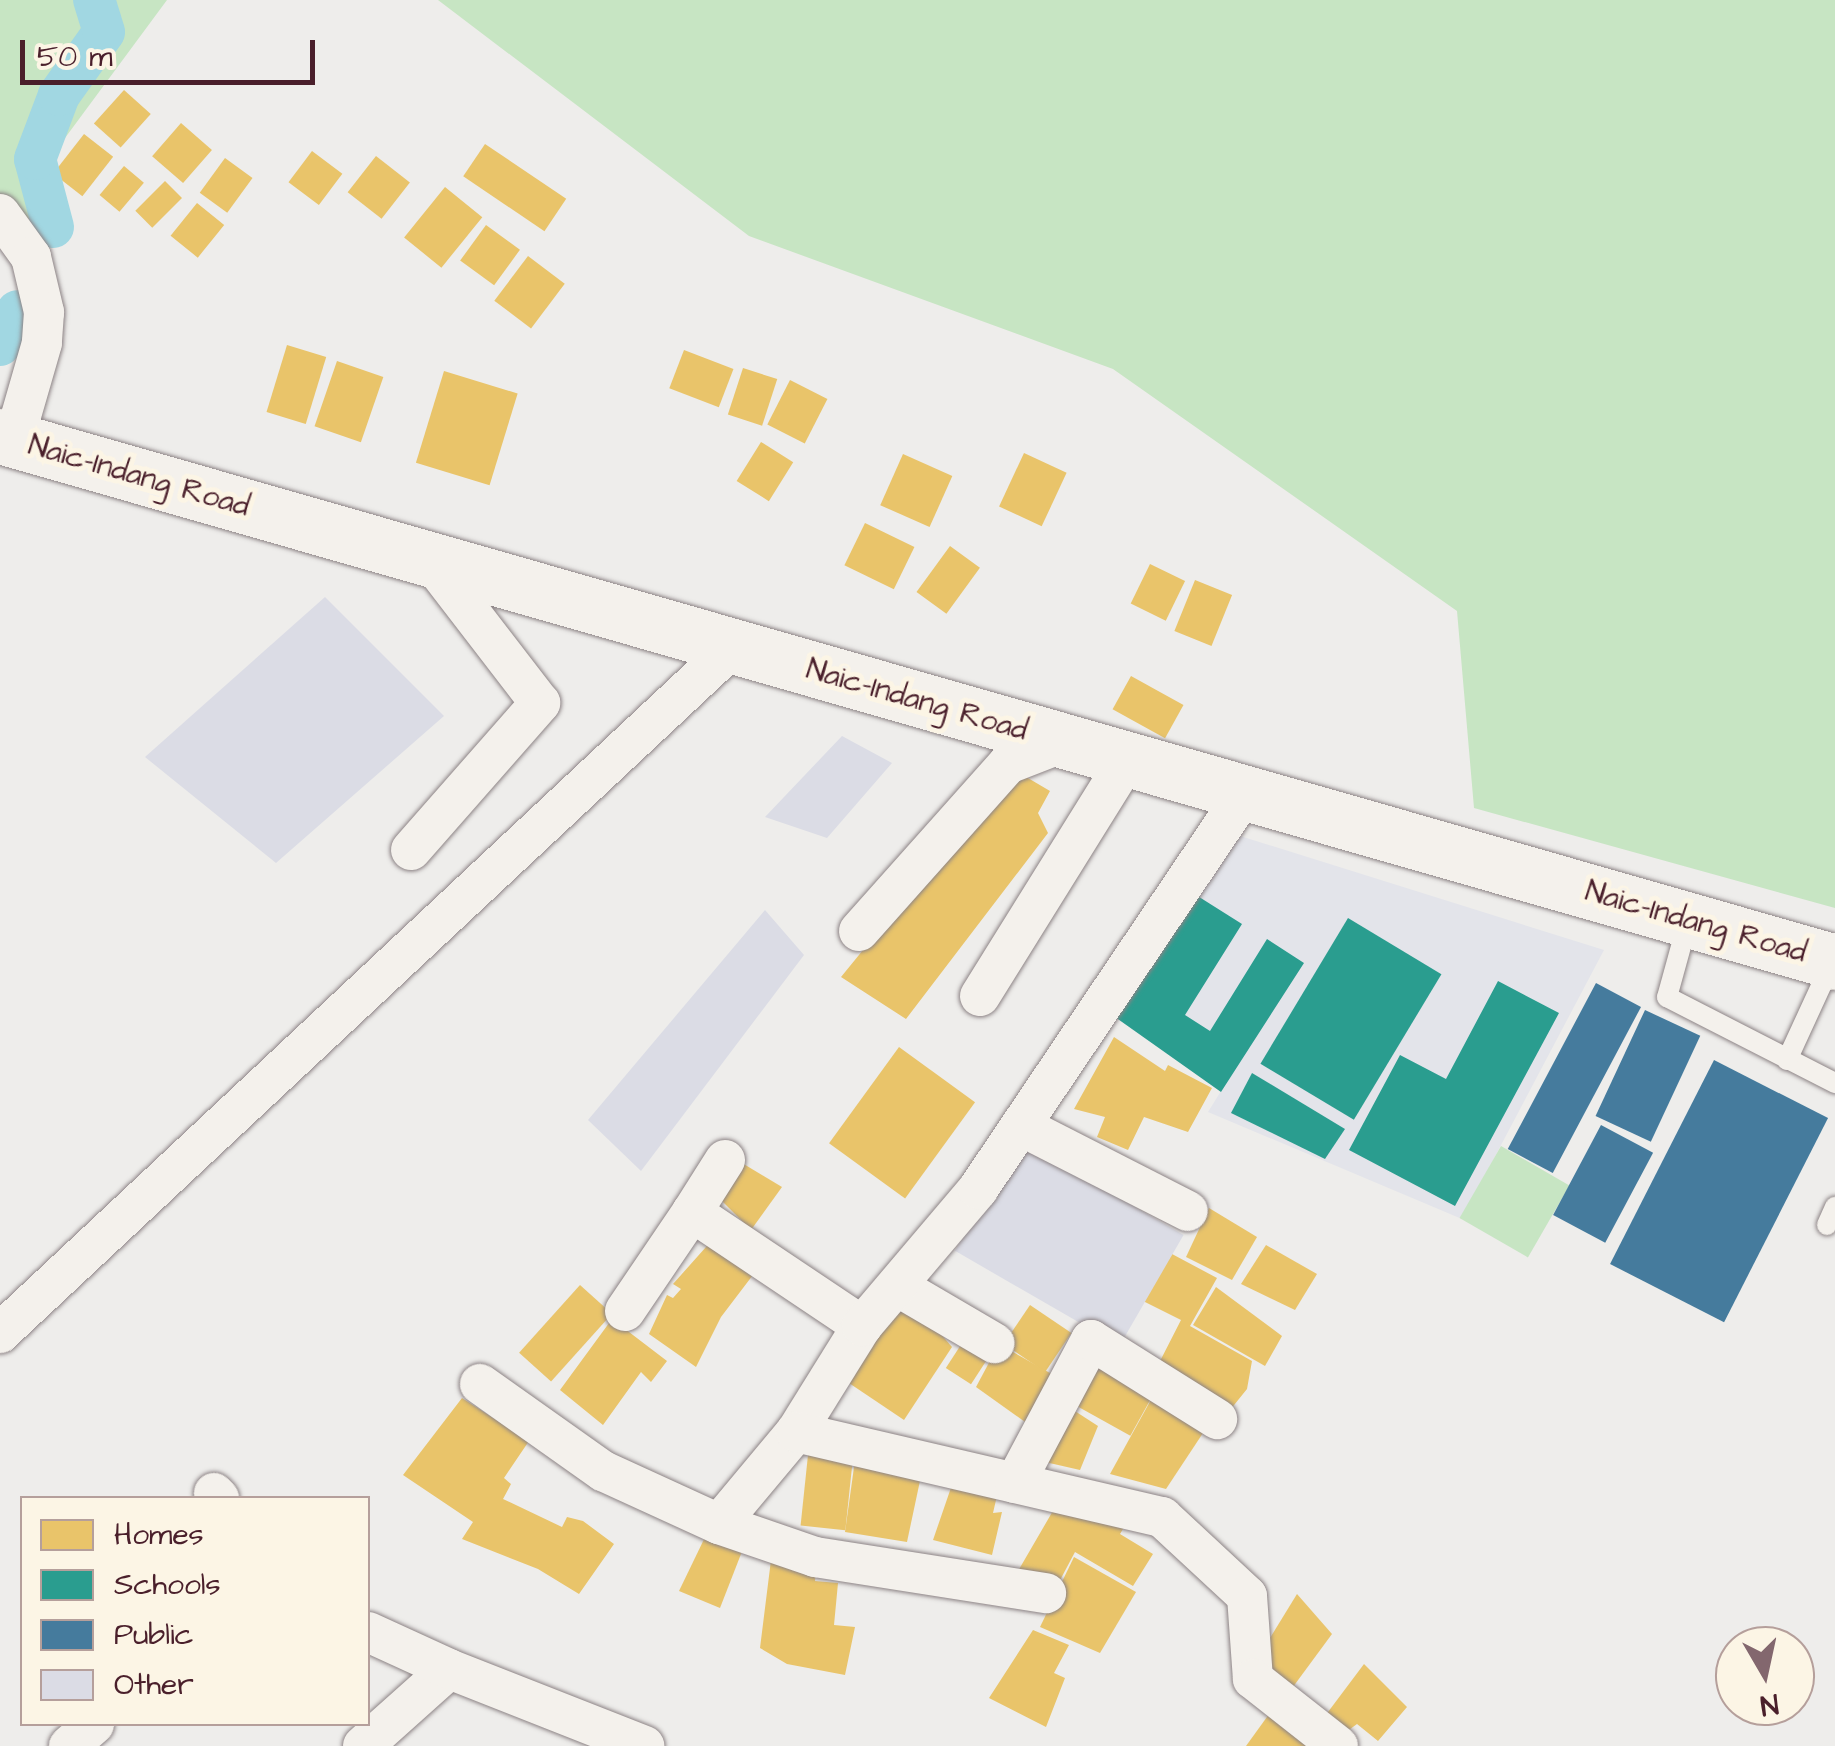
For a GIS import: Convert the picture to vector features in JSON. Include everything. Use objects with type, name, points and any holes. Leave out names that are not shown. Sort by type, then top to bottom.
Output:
[{"type":"main road","name":"Naic–Indang Road","points":[[7,438],[1834,962]]},
{"type":"street","points":[[0,214],[31,257],[44,312],[42,342],[7,438]]},
{"type":"street","points":[[410,850],[540,704],[430,560]]},
{"type":"street","points":[[0,1333],[732,648]]},
{"type":"street","points":[[860,932],[1008,764],[1064,742]]},
{"type":"street","points":[[980,996],[1127,760]]},
{"type":"street","points":[[719,1524],[796,1432],[862,1326],[898,1286],[1021,1126],[1244,794]]},
{"type":"street","points":[[1021,1126],[1188,1211]]},
{"type":"street","points":[[624,1311],[725,1160]]},
{"type":"street","points":[[692,1212],[862,1326]]},
{"type":"street","points":[[898,1286],[994,1342]]},
{"type":"street","points":[[1015,1483],[1091,1340],[1217,1419]]},
{"type":"street","points":[[480,1384],[603,1471],[719,1524],[815,1557],[1046,1593]]},
{"type":"street","points":[[796,1432],[1162,1517],[1248,1596],[1253,1679],[1338,1746]]},
{"type":"street","points":[[370,1633],[449,1669],[644,1746]]},
{"type":"street","points":[[363,1746],[449,1669]]},
{"type":"street","points":[[69,1746],[92,1726]]},
{"type":"lane","points":[[1689,920],[1667,997],[1835,1083]]},
{"type":"lane","points":[[1787,1060],[1834,962]]},
{"type":"shaded area","points":[[1237,835],[1604,950],[1462,1219],[1208,1112],[1221,1091],[1115,1017]]},
{"type":"green space","points":[[0,0],[167,0],[48,161],[36,160],[53,227],[35,268],[0,214]]},
{"type":"green space","points":[[438,0],[1835,0],[1835,908],[1474,808],[1457,611],[1113,369],[749,236]]},
{"type":"green space","points":[[1501,1146],[1569,1186],[1528,1257],[1460,1218]]},
{"type":"building: Homes","points":[[124,90],[151,114],[121,148],[94,123]]},
{"type":"building: Homes","points":[[181,123],[212,150],[183,183],[152,156]]},
{"type":"building: Homes","points":[[84,134],[113,157],[82,196],[53,173]]},
{"type":"building: Homes","points":[[485,144],[566,199],[544,231],[463,176]]},
{"type":"building: Homes","points":[[312,151],[342,174],[319,205],[289,182]]},
{"type":"building: Homes","points":[[376,156],[410,182],[382,219],[348,192]]},
{"type":"building: Homes","points":[[225,158],[253,178],[227,213],[200,193]]},
{"type":"building: Homes","points":[[124,166],[144,183],[119,212],[100,195]]},
{"type":"building: Homes","points":[[165,181],[182,198],[152,228],[135,211]]},
{"type":"building: Homes","points":[[445,187],[482,217],[441,268],[404,238]]},
{"type":"building: Homes","points":[[197,203],[224,225],[198,258],[171,236]]},
{"type":"building: Homes","points":[[486,225],[520,250],[494,285],[460,261]]},
{"type":"building: Homes","points":[[528,256],[565,284],[531,328],[494,301]]},
{"type":"building: Homes","points":[[287,345],[326,357],[306,424],[267,412]]},
{"type":"building: Homes","points":[[684,350],[733,369],[719,407],[669,388]]},
{"type":"building: Homes","points":[[337,361],[383,377],[361,442],[315,426]]},
{"type":"building: Homes","points":[[743,368],[777,379],[762,426],[728,415]]},
{"type":"building: Homes","points":[[444,371],[518,394],[490,485],[416,463]]},
{"type":"building: Homes","points":[[790,380],[827,399],[805,444],[767,425]]},
{"type":"building: Homes","points":[[761,442],[793,462],[769,501],[737,481]]},
{"type":"building: Homes","points":[[1024,453],[1067,473],[1042,526],[999,506]]},
{"type":"building: Homes","points":[[903,454],[952,476],[930,527],[880,505]]},
{"type":"building: Homes","points":[[865,523],[914,547],[894,589],[844,565]]},
{"type":"building: Homes","points":[[950,546],[980,568],[946,614],[916,592]]},
{"type":"building: Homes","points":[[1150,564],[1185,581],[1166,621],[1131,604]]},
{"type":"building: Homes","points":[[1195,580],[1232,595],[1211,646],[1174,631]]},
{"type":"building: Homes","points":[[1131,676],[1183,705],[1165,738],[1113,709]]},
{"type":"building: Homes","points":[[1016,771],[1050,791],[1038,813],[1048,833],[906,1019],[841,977],[983,803]]},
{"type":"building: Homes","points":[[1114,1037],[1165,1071],[1168,1065],[1212,1088],[1188,1132],[1144,1117],[1128,1150],[1097,1137],[1105,1117],[1074,1109]]},
{"type":"building: Homes","points":[[899,1047],[975,1102],[905,1199],[829,1143]]},
{"type":"building: Homes","points":[[742,1163],[782,1187],[751,1230],[721,1200]]},
{"type":"building: Homes","points":[[1209,1208],[1257,1237],[1232,1280],[1186,1257]]},
{"type":"building: Homes","points":[[714,1238],[759,1267],[721,1317],[696,1367],[649,1334],[667,1295],[673,1298],[681,1289],[673,1284]]},
{"type":"building: Homes","points":[[1266,1245],[1317,1274],[1295,1310],[1241,1284]]},
{"type":"building: Homes","points":[[1172,1254],[1217,1278],[1190,1326],[1252,1361],[1247,1389],[1226,1415],[1157,1367],[1181,1320],[1143,1301]]},
{"type":"building: Homes","points":[[580,1285],[612,1314],[551,1381],[519,1353]]},
{"type":"building: Homes","points":[[1216,1287],[1282,1336],[1265,1366],[1193,1325]]},
{"type":"building: Homes","points":[[907,1295],[952,1347],[904,1420],[843,1379]]},
{"type":"building: Homes","points":[[1030,1305],[1071,1333],[1045,1372],[1004,1344]]},
{"type":"building: Homes","points":[[612,1319],[667,1361],[651,1382],[641,1372],[603,1425],[560,1390]]},
{"type":"building: Homes","points":[[966,1337],[991,1353],[971,1384],[946,1368]]},
{"type":"building: Homes","points":[[999,1344],[1064,1381],[1035,1429],[976,1387]]},
{"type":"building: Homes","points":[[1095,1351],[1158,1386],[1130,1436],[1067,1401]]},
{"type":"building: Homes","points":[[1158,1387],[1203,1433],[1166,1489],[1110,1474]]},
{"type":"building: Homes","points":[[462,1398],[529,1441],[504,1478],[511,1484],[503,1499],[562,1527],[567,1517],[583,1521],[614,1544],[579,1594],[538,1569],[462,1539],[473,1522],[403,1475]]},
{"type":"building: Homes","points":[[1064,1404],[1098,1426],[1080,1470],[1032,1459]]},
{"type":"building: Homes","points":[[808,1455],[853,1460],[845,1530],[801,1526]]},
{"type":"building: Homes","points":[[855,1460],[921,1476],[907,1542],[845,1532]]},
{"type":"building: Homes","points":[[955,1476],[999,1487],[993,1513],[1002,1512],[992,1555],[933,1540]]},
{"type":"building: Homes","points":[[1061,1497],[1132,1514],[1120,1534],[1153,1554],[1133,1586],[1075,1552],[1058,1584],[1014,1578]]},
{"type":"building: Homes","points":[[708,1531],[748,1536],[720,1608],[679,1591]]},
{"type":"building: Homes","points":[[1074,1557],[1136,1592],[1100,1653],[1040,1627]]},
{"type":"building: Homes","points":[[771,1560],[816,1570],[815,1581],[838,1583],[834,1625],[855,1627],[845,1675],[787,1664],[760,1648]]},
{"type":"building: Homes","points":[[1297,1594],[1332,1634],[1290,1691],[1254,1664]]},
{"type":"building: Homes","points":[[1033,1630],[1069,1645],[1054,1673],[1065,1678],[1046,1727],[989,1698]]},
{"type":"building: Homes","points":[[1364,1664],[1407,1707],[1378,1741],[1357,1724],[1342,1735],[1322,1720]]},
{"type":"building: Homes","points":[[1277,1703],[1327,1746],[1246,1746]]},
{"type":"building: Schools","points":[[1196,895],[1242,924],[1185,1015],[1210,1031],[1267,939],[1304,963],[1221,1092],[1115,1017]]},
{"type":"building: Schools","points":[[1348,918],[1441,974],[1354,1120],[1260,1064]]},
{"type":"building: Schools","points":[[1498,981],[1559,1013],[1455,1206],[1349,1150],[1400,1055],[1446,1079]]},
{"type":"building: Schools","points":[[1252,1073],[1345,1129],[1325,1159],[1231,1113]]},
{"type":"building: Public","points":[[1596,983],[1641,1007],[1553,1173],[1508,1149]]},
{"type":"building: Public","points":[[1645,1010],[1700,1036],[1651,1142],[1596,1116]]},
{"type":"building: Public","points":[[1714,1060],[1828,1118],[1724,1322],[1610,1264]]},
{"type":"building: Public","points":[[1601,1125],[1653,1153],[1605,1243],[1553,1215]]},
{"type":"building: Other","points":[[325,597],[444,716],[276,863],[145,757]]},
{"type":"building: Other","points":[[842,736],[892,763],[827,838],[765,817]]},
{"type":"building: Other","points":[[765,910],[804,955],[641,1171],[588,1120]]},
{"type":"building: Other","points":[[1019,1140],[1184,1235],[1120,1346],[955,1251]]},
{"type":"waterway","points":[[53,227],[35,159],[59,95],[104,32],[94,0]]},
{"type":"waterway","points":[[0,345],[17,311]]}]
